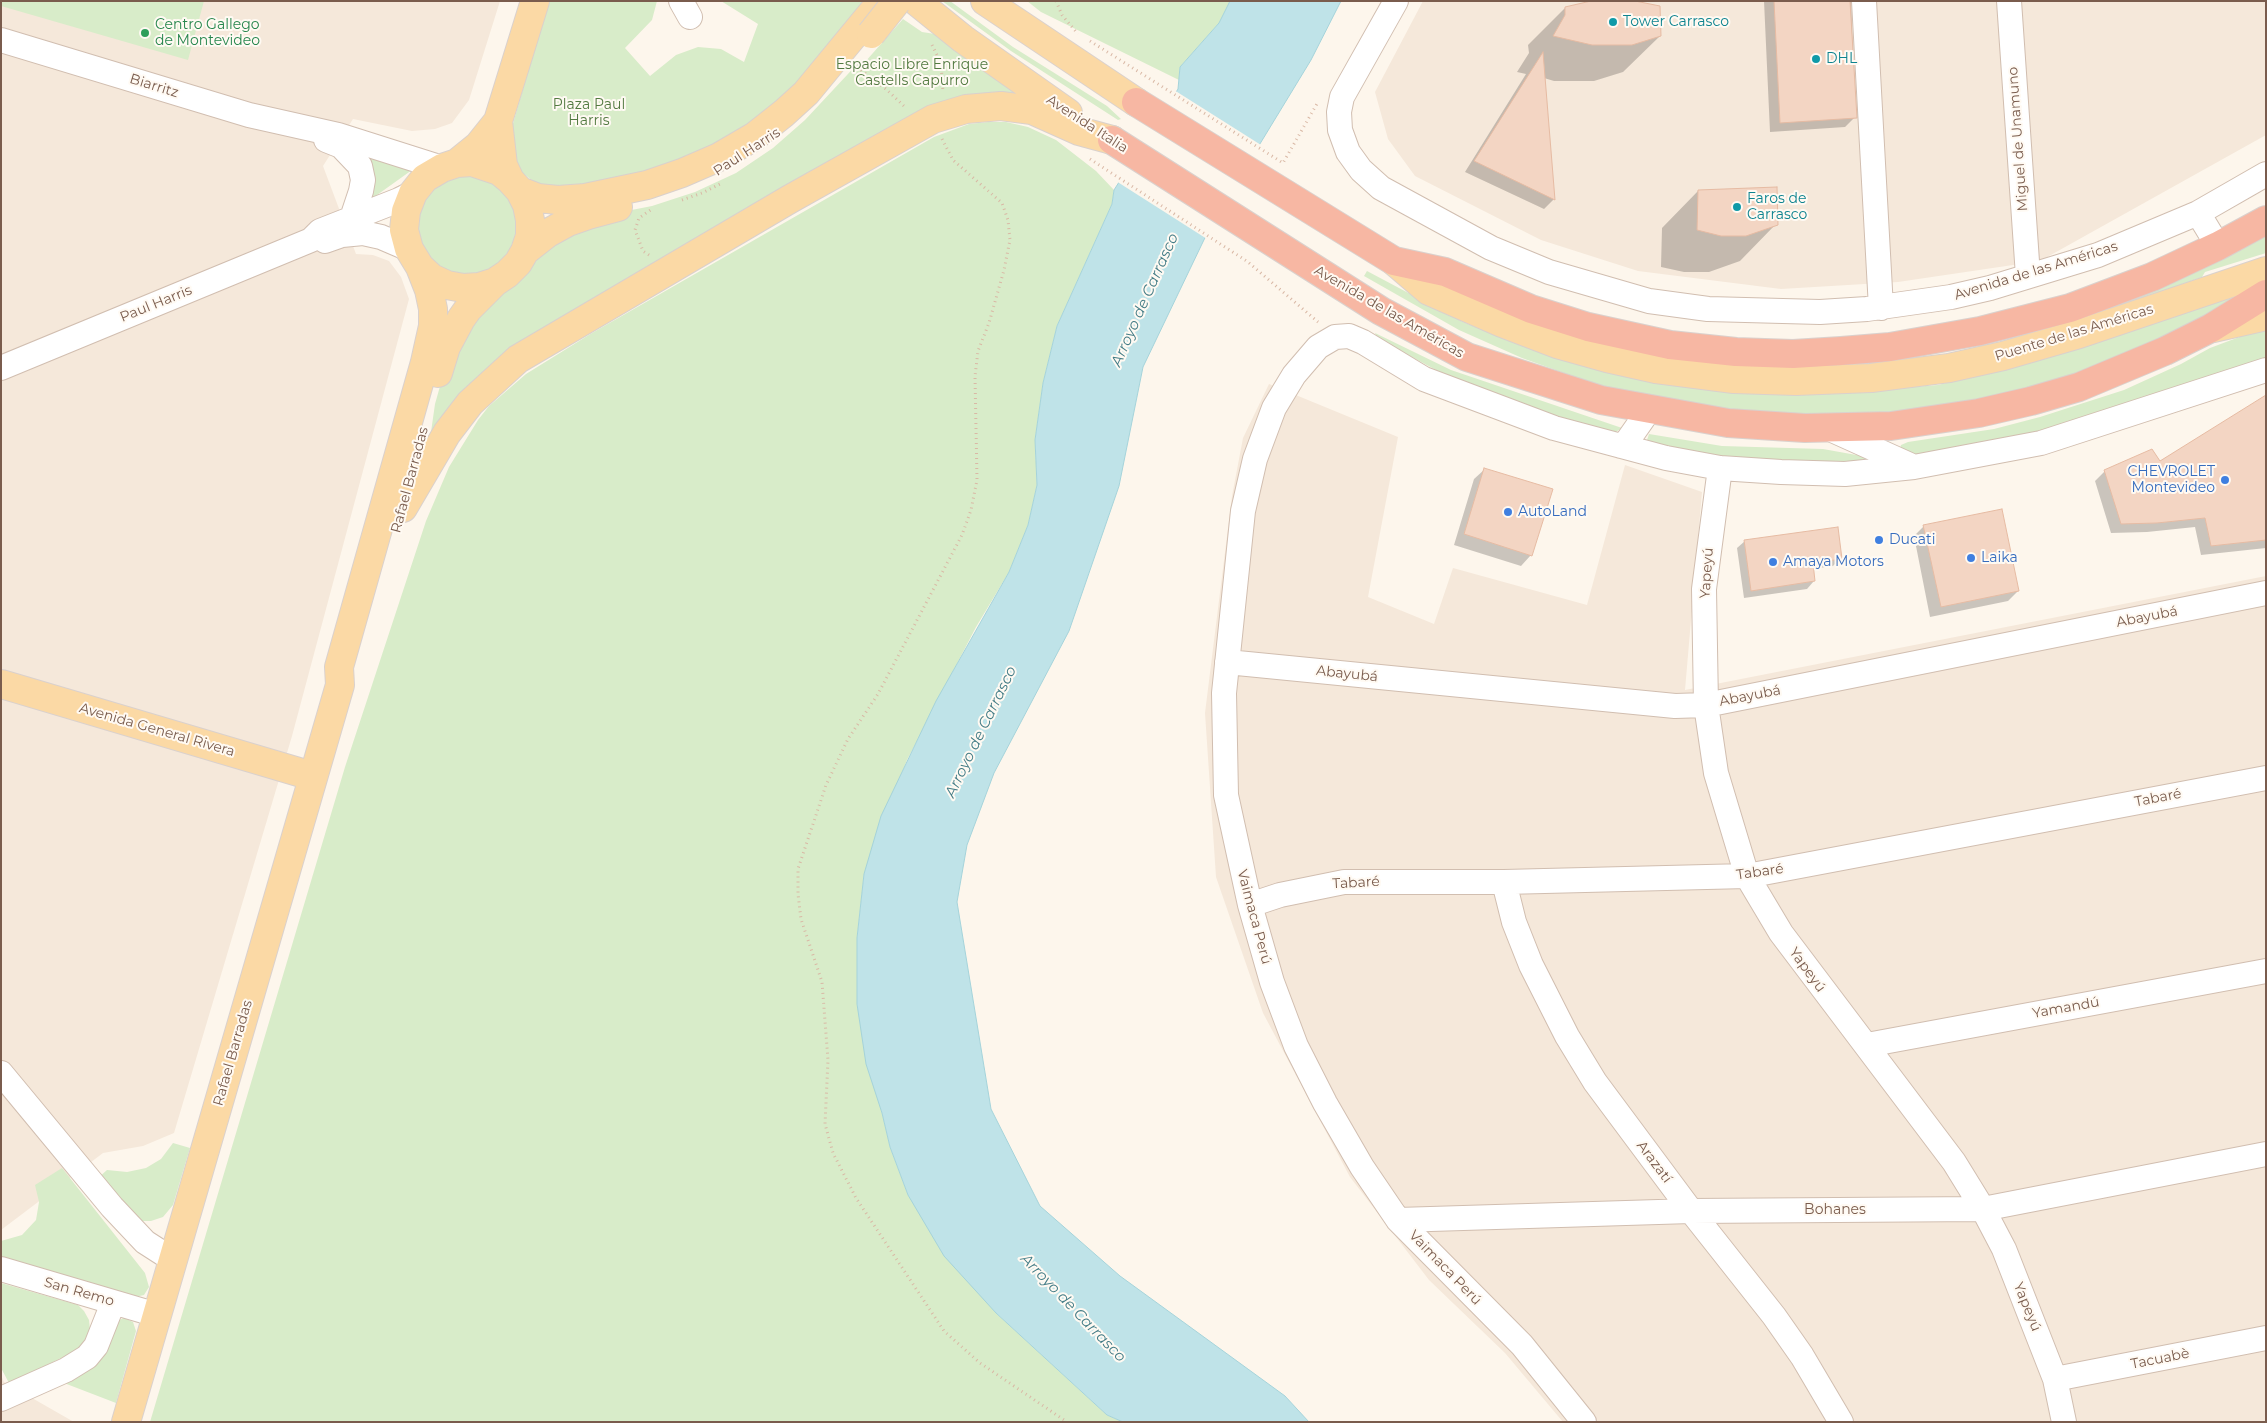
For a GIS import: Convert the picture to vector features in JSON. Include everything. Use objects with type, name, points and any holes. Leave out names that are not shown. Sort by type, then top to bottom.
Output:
[{"type":"highway","points":[[1136,102],[1394,261],[1445,272],[1531,308],[1588,327],[1670,345],[1736,352],[1793,354],[1890,347],[1980,331],[2070,308],[2152,277],[2218,246],[2266,220]]},
{"type":"highway","name":"Avenida Italia","points":[[1112,140],[1264,238]]},
{"type":"highway","name":"Avenida de las Américas","points":[[1264,238],[1381,311],[1467,357],[1600,400],[1649,410],[1728,423],[1830,429],[1891,426],[1979,413],[2079,387],[2124,370],[2211,328],[2266,294]]},
{"type":"main road","name":"Rafael Barradas","points":[[126,1422],[312,776],[340,685],[339,667],[425,362],[433,326],[433,309],[429,290],[414,258],[404,230],[406,211],[413,193],[425,178],[478,146],[498,121],[536,1]]},
{"type":"main road","name":"Paul Harris","points":[[525,250],[548,233],[568,222],[588,215],[660,197],[688,187],[728,168],[792,122],[814,100],[866,30],[882,1]]},
{"type":"main road","name":"Paul Harris","points":[[515,186],[538,198],[558,200],[585,198],[647,185],[720,157],[755,136],[784,114],[897,1]]},
{"type":"main road","name":"Avenida Italia","points":[[916,1],[1059,108],[1112,140]]},
{"type":"main road","points":[[985,1],[1136,102]]},
{"type":"main road","points":[[403,508],[447,433],[470,403],[518,359],[790,199],[923,117],[966,109],[1001,106],[1032,110],[1080,131],[1112,140]]},
{"type":"main road","name":"Rafael Barradas","points":[[340,685],[353,673],[403,508],[446,348],[468,309],[495,282],[518,264],[530,236],[530,220],[527,206],[502,165],[498,121]]},
{"type":"main road","points":[[449,165],[472,162],[486,165],[499,171],[515,186]]},
{"type":"main road","name":"Rafael Barradas","points":[[414,258],[432,278],[447,285],[479,288],[495,282]]},
{"type":"main road","name":"Puente de las Américas","points":[[1394,261],[1429,291],[1502,323],[1557,344],[1656,369],[1705,377],[1796,381],[1871,378],[1949,368],[2003,356],[2079,334],[2266,271]]},
{"type":"main road","points":[[2211,328],[2266,316]]},
{"type":"main road","name":"Avenida General Rivera","points":[[1,684],[312,776]]},
{"type":"street","points":[[1342,97],[1396,1]]},
{"type":"street","points":[[1864,1],[1880,308]]},
{"type":"street","name":"Miguel de Unamuno","points":[[2009,1],[2028,276]]},
{"type":"street","name":"Biarritz","points":[[1,40],[249,115],[449,165]]},
{"type":"street","name":"Avenida de las Américas","points":[[1342,97],[1339,112],[1340,130],[1348,152],[1361,170],[1381,188],[1491,248],[1549,272],[1649,301],[1708,310],[1794,312],[1880,308],[1951,297],[2098,255],[2198,213],[2266,174]]},
{"type":"street","name":"Biarritz","points":[[307,130],[314,135],[341,146],[360,166],[363,180],[362,191],[352,218]]},
{"type":"street","name":"Paul Harris","points":[[1,368],[311,240],[320,231],[413,193]]},
{"type":"street","points":[[2198,213],[2218,246]]},
{"type":"street","name":"Paul Harris","points":[[311,240],[322,242],[342,235],[363,234],[380,237],[414,258]]},
{"type":"street","points":[[1335,337],[1349,336],[1363,342],[1424,379],[1554,428],[1666,458],[1720,468],[1781,472],[1845,474],[1914,467],[2041,444],[2266,370]]},
{"type":"street","name":"Vaimaca Perú","points":[[1335,337],[1318,348],[1294,375],[1274,408],[1255,459],[1243,511],[1224,693],[1226,795],[1250,906],[1272,982],[1296,1046],[1325,1103],[1362,1167],[1398,1220],[1522,1346],[1584,1422]]},
{"type":"street","points":[[1621,446],[1628,440],[1649,410]]},
{"type":"street","points":[[1830,429],[1914,467]]},
{"type":"street","name":"Yapeyú","points":[[1720,468],[1704,589],[1706,705],[1716,773],[1747,876],[1780,933],[1954,1162],[1983,1209],[2004,1249],[2055,1379],[2064,1422]]},
{"type":"street","name":"Abayubá","points":[[1227,662],[1675,706],[1706,705],[2266,593]]},
{"type":"street","name":"Tabaré","points":[[1250,906],[1280,895],[1344,882],[1504,882],[1747,876],[2266,778]]},
{"type":"street","name":"Arazatí","points":[[1504,882],[1514,922],[1531,965],[1567,1036],[1595,1082],[1691,1211],[1774,1316],[1802,1356],[1841,1422]]},
{"type":"street","name":"Yamandú","points":[[1866,1045],[2266,971]]},
{"type":"street","points":[[1,1073],[112,1208],[145,1242],[173,1260]]},
{"type":"street","name":"Bohanes","points":[[1398,1220],[1691,1211],[1983,1209],[2266,1154]]},
{"type":"street","name":"San Remo","points":[[1,1269],[157,1315]]},
{"type":"street","points":[[1,1399],[66,1370],[87,1357],[96,1346],[113,1303]]},
{"type":"street","name":"Tacuabè","points":[[2055,1379],[2266,1338]]},
{"type":"path","points":[[1056,1],[1062,15],[1077,33],[1283,163],[1319,101],[1342,97]]},
{"type":"path","points":[[928,36],[941,62],[943,94]]},
{"type":"path","points":[[851,74],[863,60]]},
{"type":"path","points":[[857,67],[923,117],[953,160],[1002,203],[1008,220],[1010,240],[1004,270],[989,323],[978,351],[976,368],[977,480],[971,510],[962,535],[878,694],[848,739],[826,785],[798,869],[801,919],[822,982],[828,1060],[825,1124],[833,1153],[856,1198],[944,1331],[980,1363],[1067,1422]]},
{"type":"path","points":[[1097,164],[1248,262],[1335,337]]},
{"type":"path","points":[[677,201],[702,193],[725,181]]},
{"type":"path","points":[[651,256],[642,251],[635,230],[639,218],[660,206]]},
{"type":"shaded area","points":[[1,1],[500,1],[469,100],[452,123],[435,129],[412,131],[353,119],[323,166],[356,254],[373,255],[389,261],[401,277],[409,299],[292,736],[174,1133],[143,1146],[103,1153],[1,1230]]},
{"type":"shaded area","points":[[1423,1],[2266,1],[2266,135],[2040,261],[1898,282],[1781,289],[1638,271],[1541,240],[1415,176],[1388,139],[1375,92]]},
{"type":"shaded area","points":[[1269,384],[1398,437],[1368,597],[1434,624],[1453,568],[1587,605],[1625,465],[1702,492],[1685,690],[2266,576],[2266,1422],[1563,1422],[1505,1353],[1429,1280],[1350,1177],[1263,1013],[1216,877],[1205,713],[1232,496],[1243,438]]},
{"type":"shaded area","points":[[1,1375],[4,1382],[74,1422],[1,1422]]},
{"type":"green space","name":"Centro Gallego de Montevideo","points":[[1,1],[204,1],[188,60],[1,6]]},
{"type":"green space","name":"Plaza Paul Harris","points":[[549,1],[657,1],[652,20],[625,48],[650,76],[676,55],[698,47],[721,49],[744,62],[758,24],[721,1],[863,1],[802,85],[729,141],[637,175],[583,187],[547,187],[535,183],[518,169],[511,130]]},
{"type":"green space","points":[[942,1],[950,1],[1013,47],[1107,106],[1121,119],[1118,120],[1011,51]]},
{"type":"green space","points":[[1027,1],[1230,1],[1219,23],[1180,67],[1179,80],[1041,12]]},
{"type":"green space","name":"Espacio Libre Enrique Castells Capurro","points":[[903,19],[922,32],[935,34],[1027,98],[1000,97],[718,232],[430,439],[435,404],[446,365],[457,336],[547,247],[606,215],[652,206],[695,192],[736,173],[773,148],[805,120],[861,60],[865,62]]},
{"type":"green space","points":[[1006,122],[1028,127],[1056,140],[1096,171],[1114,190],[1112,204],[1057,326],[1043,383],[1035,440],[1037,485],[1028,525],[1009,572],[976,627],[907,760],[864,875],[857,938],[857,1004],[890,1147],[908,1195],[996,1313],[1107,1415],[1123,1422],[150,1422],[345,767],[426,521],[449,467],[478,420],[489,406],[526,374],[592,333],[934,137],[969,124]]},
{"type":"green space","points":[[357,144],[412,170],[370,200]]},
{"type":"green space","points":[[467,176],[486,180],[502,190],[512,206],[516,225],[512,244],[502,260],[486,270],[467,274],[448,270],[432,260],[422,244],[418,225],[422,206],[432,190],[448,180]]},
{"type":"green space","points":[[2266,232],[2266,253],[2205,272],[2202,277],[2093,316],[2091,312]]},
{"type":"green space","points":[[1367,271],[1463,322],[1527,348],[1599,369],[1660,382],[1706,389],[1763,394],[1826,394],[1938,385],[2041,359],[2195,305],[2254,291],[2180,331],[2101,365],[2021,393],[1896,414],[1819,418],[1729,411],[1660,401],[1592,383],[1522,358],[1459,330],[1364,276]]},
{"type":"green space","points":[[2266,327],[2266,359],[2039,433],[1917,455],[1900,449],[1901,445],[1908,442],[1994,429],[2040,417],[2124,390],[2181,364],[2210,348]]},
{"type":"green space","points":[[1375,333],[1451,370],[1622,428],[1614,433],[1550,416],[1447,376],[1377,338]]},
{"type":"green space","points":[[1649,434],[1722,446],[1823,449],[1873,458],[1848,462],[1758,462],[1677,449],[1647,440]]},
{"type":"green space","points":[[173,1143],[190,1148],[173,1205],[163,1217],[151,1221],[140,1221],[97,1179],[107,1170],[127,1172],[146,1168],[161,1159]]},
{"type":"green space","points":[[62,1168],[145,1273],[149,1287],[144,1295],[135,1297],[1,1259],[1,1241],[22,1235],[36,1220],[39,1202],[35,1185]]},
{"type":"green space","points":[[1,1283],[78,1305],[89,1320],[90,1330],[86,1340],[78,1350],[9,1383],[1,1368]]},
{"type":"green space","points":[[124,1318],[133,1322],[136,1331],[116,1403],[64,1383],[119,1320]]},
{"type":"water","name":"Arroyo de Carrasco","points":[[1230,1],[1341,1],[1311,60],[1213,221],[1143,367],[1119,486],[1069,631],[994,773],[967,845],[957,902],[991,1109],[1040,1206],[1120,1276],[1285,1396],[1309,1422],[1123,1422],[1107,1415],[996,1313],[944,1256],[908,1195],[890,1147],[882,1113],[866,1064],[857,1004],[857,938],[864,874],[881,816],[936,701],[1009,572],[1028,525],[1037,485],[1035,440],[1043,383],[1057,326],[1112,204],[1114,190],[1178,89],[1180,67],[1219,23]]},
{"type":"pier","points":[[1174,90],[1261,145],[1215,222],[1207,239],[1116,181]]},
{"type":"building","name":"Tower Carrasco","points":[[1591,1],[1635,1],[1660,6],[1661,36],[1632,45],[1592,45],[1553,36],[1565,15],[1565,7]]},
{"type":"building","name":"DHL","points":[[1774,1],[1850,1],[1857,118],[1780,123]]},
{"type":"building","points":[[1543,52],[1555,200],[1474,161]]},
{"type":"building","name":"Faros de Carrasco","points":[[1777,187],[1778,225],[1746,236],[1721,236],[1697,230],[1698,190]]},
{"type":"building","name":"CHEVROLET Montevideo","points":[[2266,395],[2266,540],[2211,546],[2205,518],[2157,523],[2121,524],[2104,470],[2152,449],[2160,461]]},
{"type":"building","name":"AutoLand","points":[[1484,468],[1553,489],[1532,556],[1464,534]]},
{"type":"building","name":"Laika","points":[[2002,509],[2019,591],[1941,607],[1923,525]]},
{"type":"building","name":"Amaya Motors","points":[[1838,527],[1842,559],[1813,563],[1815,581],[1751,591],[1744,540]]},
{"type":"place","name":"Tower Carrasco","points":[[1613,22]]},
{"type":"place","name":"Centro Gallego de Montevideo","points":[[145,33]]},
{"type":"place","name":"DHL","points":[[1816,59]]},
{"type":"place","name":"Faros de Carrasco","points":[[1737,207]]},
{"type":"place","name":"CHEVROLET Montevideo","points":[[2225,480]]},
{"type":"place","name":"AutoLand","points":[[1508,512]]},
{"type":"place","name":"Ducati","points":[[1879,540]]},
{"type":"place","name":"Laika","points":[[1971,558]]},
{"type":"place","name":"Amaya Motors","points":[[1773,562]]}]
